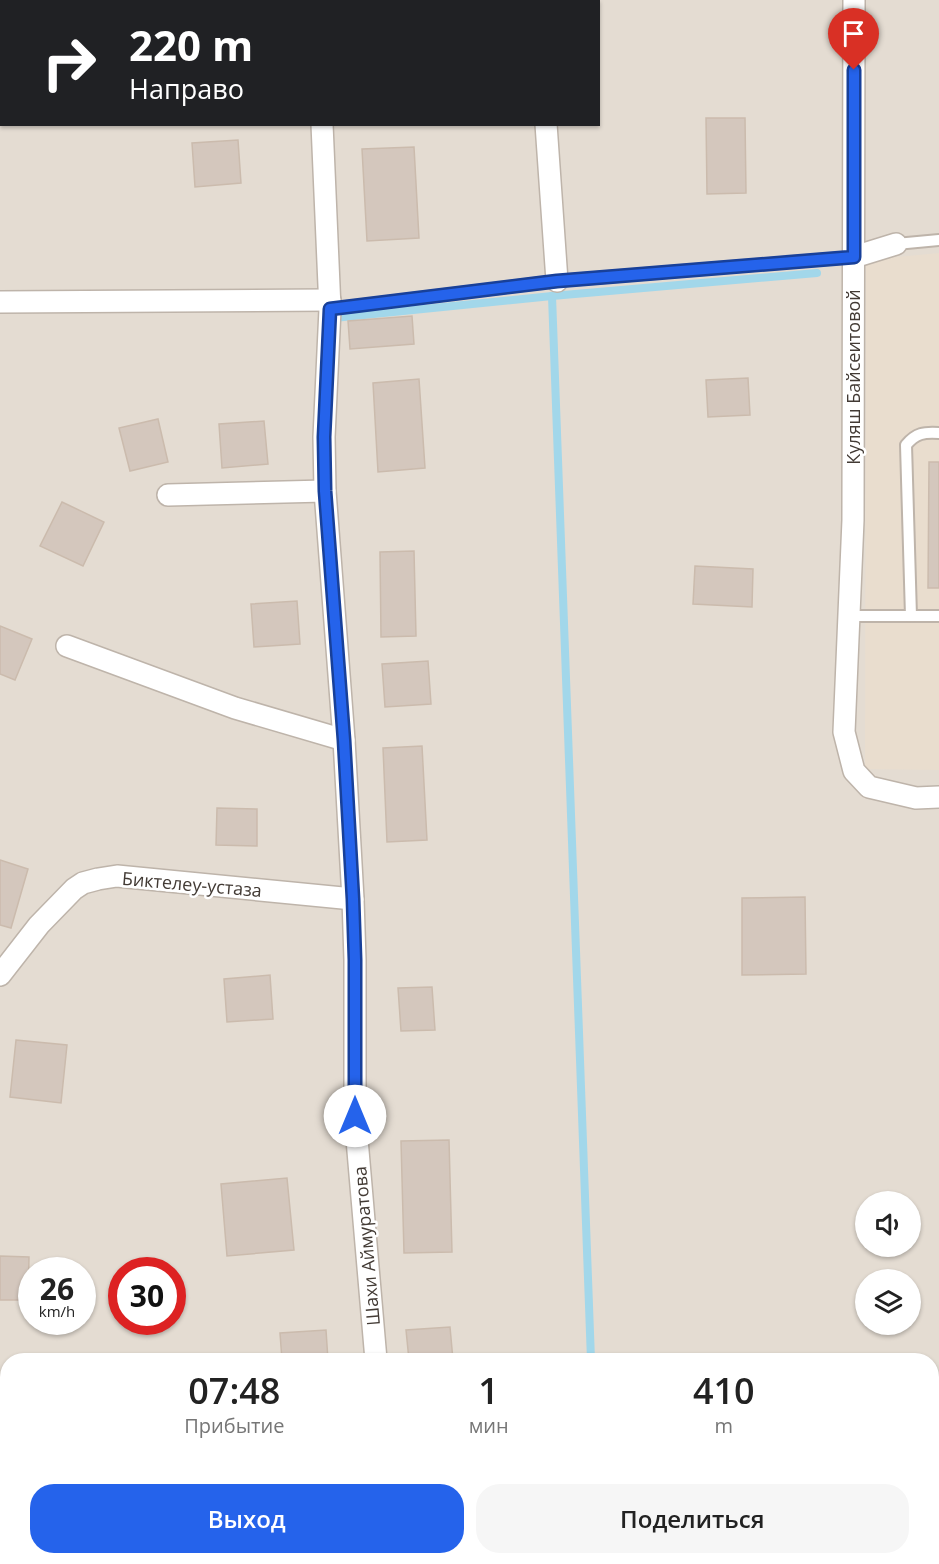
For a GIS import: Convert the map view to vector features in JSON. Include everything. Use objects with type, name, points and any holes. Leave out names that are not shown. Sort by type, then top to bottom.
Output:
[{"type":"street","name":"Куляш Байсеитовой","points":[[854,0],[852,520],[844,732],[854,771],[869,787],[916,798],[939,797]]},
{"type":"street","name":"Шахи Аймуратова","points":[[322,126],[330,304],[324,437],[325,491],[344,740],[353,899],[355,1116],[375,1353]]},
{"type":"street","points":[[546,126],[557,281]]},
{"type":"street","points":[[854,257],[896,244]]},
{"type":"street","points":[[0,302],[330,304]]},
{"type":"street","points":[[168,495],[325,491]]},
{"type":"street","points":[[67,646],[235,708],[344,740]]},
{"type":"street","name":"Биктелеу-устаза","points":[[0,975],[39,925],[74,889],[83,883],[98,879],[117,876],[353,899]]},
{"type":"lane","points":[[896,244],[939,240]]},
{"type":"lane","points":[[330,304],[557,281],[854,257]]},
{"type":"lane","points":[[911,616],[906,445],[912,437],[925,432],[939,433]]},
{"type":"lane","points":[[848,616],[939,616]]},
{"type":"shaded area","points":[[600,0],[939,0],[939,1353],[0,1353],[0,126],[600,126]]},
{"type":"shaded area","points":[[939,253],[939,770],[865,769],[866,260]]},
{"type":"building","points":[[706,118],[745,118],[746,193],[707,194]]},
{"type":"building","points":[[238,140],[241,183],[195,187],[192,143]]},
{"type":"building","points":[[414,147],[419,238],[367,241],[362,149]]},
{"type":"building","points":[[412,316],[414,344],[350,349],[348,321]]},
{"type":"building","points":[[748,378],[750,415],[708,417],[706,380]]},
{"type":"building","points":[[419,379],[425,468],[378,472],[373,383]]},
{"type":"building","points":[[158,419],[168,462],[130,471],[119,428]]},
{"type":"building","points":[[264,421],[268,464],[222,468],[219,424]]},
{"type":"building","points":[[929,462],[939,462],[939,588],[928,588]]},
{"type":"building","points":[[62,502],[104,522],[83,566],[40,546]]},
{"type":"building","points":[[414,551],[416,636],[381,637],[380,552]]},
{"type":"building","points":[[695,566],[753,569],[752,607],[693,604]]},
{"type":"building","points":[[297,601],[300,644],[254,647],[251,604]]},
{"type":"building","points":[[0,626],[32,639],[15,680],[0,674]]},
{"type":"building","points":[[428,661],[431,704],[385,707],[382,664]]},
{"type":"building","points":[[422,746],[427,840],[387,842],[383,748]]},
{"type":"building","points":[[217,808],[257,809],[257,846],[216,845]]},
{"type":"building","points":[[0,860],[28,869],[11,928],[0,925]]},
{"type":"building","points":[[805,897],[806,974],[742,975],[742,898]]},
{"type":"building","points":[[270,975],[273,1019],[227,1022],[224,979]]},
{"type":"building","points":[[432,987],[435,1030],[401,1031],[398,988]]},
{"type":"building","points":[[16,1040],[67,1045],[61,1103],[10,1097]]},
{"type":"building","points":[[449,1140],[452,1252],[404,1253],[401,1141]]},
{"type":"building","points":[[287,1178],[294,1250],[227,1256],[221,1184]]},
{"type":"building","points":[[0,1256],[29,1257],[18,1257],[18,1300],[0,1300]]},
{"type":"building","points":[[450,1327],[452,1353],[408,1353],[406,1330]]},
{"type":"building","points":[[326,1330],[328,1353],[281,1353],[280,1333]]},
{"type":"waterway","points":[[591,1353],[552,296],[817,273]]},
{"type":"waterway","points":[[334,318],[552,296]]},
{"type":"route","points":[[355,1116],[353,899],[344,740],[325,491],[324,437],[330,309],[557,281],[854,257],[854,70]]}]
